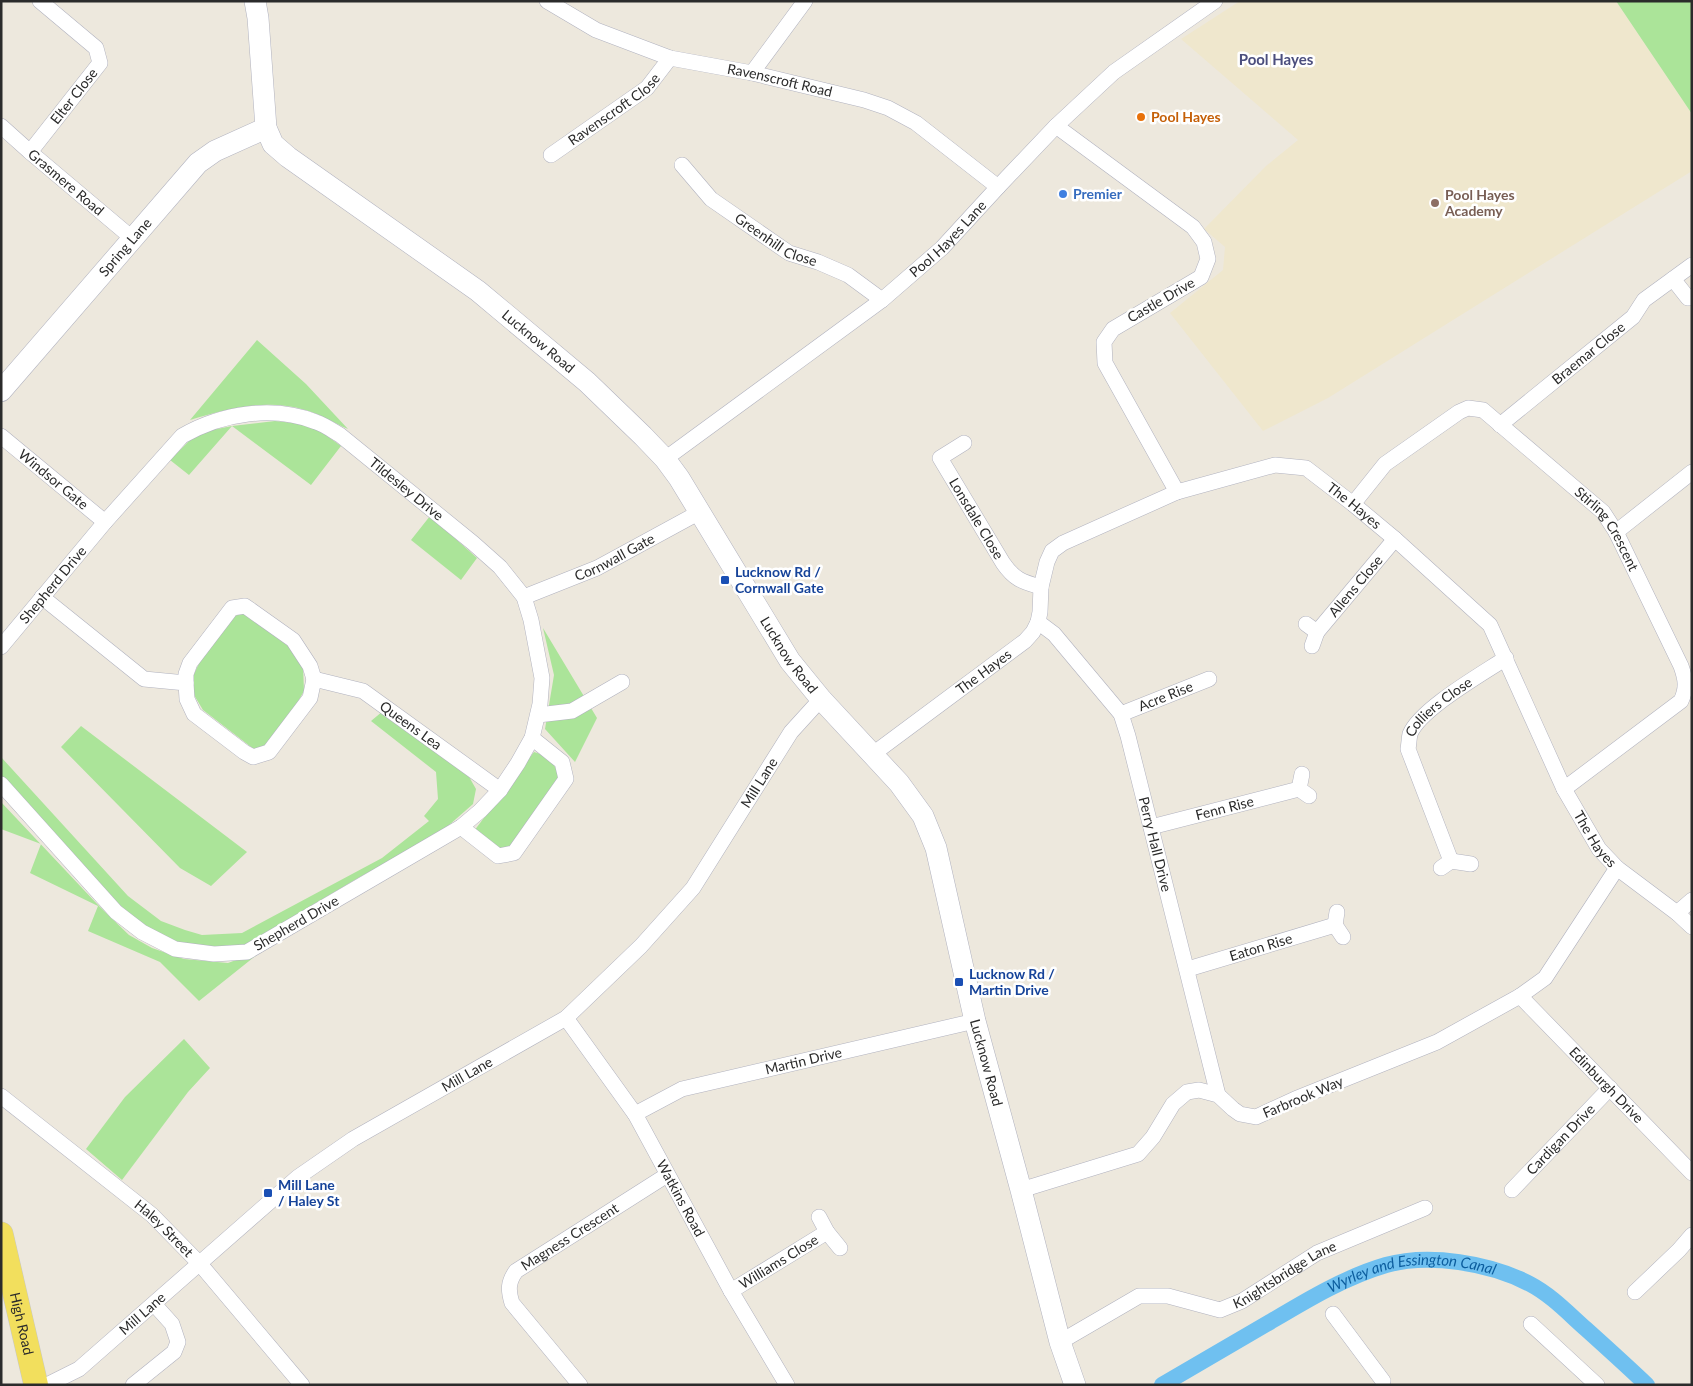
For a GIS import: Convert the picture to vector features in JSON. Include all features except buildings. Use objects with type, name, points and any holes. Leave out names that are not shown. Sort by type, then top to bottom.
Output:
[{"type":"main road","name":"High Road","points":[[1,1234],[36,1385]]},
{"type":"street","name":"Elter Close","points":[[30,152],[100,63],[96,48],[40,1]]},
{"type":"street","points":[[255,1],[258,18],[266,128]]},
{"type":"street","points":[[752,73],[805,1]]},
{"type":"street","name":"Pool Hayes Lane","points":[[665,459],[882,300],[942,248],[1056,126],[1114,72],[1215,1]]},
{"type":"street","name":"Ravenscroft Road","points":[[553,3],[596,30],[670,58],[752,73],[864,100],[888,108],[916,122],[998,187]]},
{"type":"street","name":"Ravenscroft Close","points":[[551,155],[647,88],[670,58]]},
{"type":"street","name":"Castle Drive","points":[[1056,126],[1192,227],[1204,242],[1208,259],[1201,277],[1113,329],[1104,342],[1105,363],[1177,492]]},
{"type":"street","name":"Grasmere Road","points":[[2,128],[132,238]]},
{"type":"street","name":"Spring Lane","points":[[1,391],[198,164],[215,151],[266,128]]},
{"type":"street","name":"Lucknow Road","points":[[266,128],[273,144],[288,157],[478,291],[587,382],[665,459],[700,512],[790,661],[821,698],[873,754],[923,816],[936,848],[975,1021],[1060,1342],[1075,1385]]},
{"type":"street","name":"Greenhill Close","points":[[682,165],[711,199],[789,253],[818,262],[848,275],[882,300]]},
{"type":"street","name":"Braemar Close","points":[[1500,425],[1633,317],[1644,300],[1692,265]]},
{"type":"street","points":[[1673,279],[1688,298]]},
{"type":"street","name":"Stirling Crescent","points":[[1353,504],[1384,464],[1459,412],[1468,408],[1483,410],[1603,512],[1616,532],[1686,663],[1685,694],[1682,701],[1564,789]]},
{"type":"street","name":"Tildesley Drive","points":[[105,522],[182,436],[196,428],[241,415],[259,412],[297,416],[317,422],[340,435],[473,543],[500,567],[524,598],[532,620],[542,678],[540,704],[532,738],[518,764],[500,790]]},
{"type":"street","name":"Windsor Gate","points":[[1,436],[105,522]]},
{"type":"street","name":"Lonsdale Close","points":[[964,443],[940,458],[1012,575],[1024,583],[1040,587]]},
{"type":"street","name":"The Hayes","points":[[873,754],[1025,641],[1033,632],[1038,622],[1040,587],[1047,562],[1052,551],[1063,543],[1177,492],[1275,465],[1306,468],[1353,504],[1490,625],[1564,789],[1599,849],[1617,868],[1545,978],[1520,996]]},
{"type":"street","points":[[1616,532],[1692,472]]},
{"type":"street","name":"Cornwall Gate","points":[[524,598],[597,568],[700,512]]},
{"type":"street","name":"Shepherd Drive","points":[[1,647],[105,522]]},
{"type":"street","name":"Allens Close","points":[[1312,634],[1394,539]]},
{"type":"street","points":[[42,597],[144,679],[186,683]]},
{"type":"street","points":[[245,606],[293,640],[310,666],[314,679],[310,698],[269,752],[253,757],[194,714],[187,699],[186,674],[190,663],[232,608],[245,606]]},
{"type":"street","name":"Perry Hall Drive","points":[[1038,622],[1054,634],[1121,714],[1152,827],[1218,1096]]},
{"type":"street","name":"Colliers Close","points":[[1471,864],[1446,865],[1408,749],[1410,733],[1440,701],[1506,658]]},
{"type":"street","name":"Queens Lea","points":[[314,679],[363,691],[500,790]]},
{"type":"street","name":"Acre Rise","points":[[1121,714],[1211,679]]},
{"type":"street","points":[[538,715],[572,711],[622,682]]},
{"type":"street","name":"Mill Lane","points":[[47,1385],[79,1369],[298,1177],[353,1139],[566,1018],[641,946],[693,888],[792,732],[821,698]]},
{"type":"street","points":[[461,827],[498,856],[514,853],[566,779],[562,762],[532,738]]},
{"type":"street","name":"Shepherd Drive","points":[[1,784],[116,912],[142,932],[175,949],[214,954],[247,952],[461,827],[480,812],[500,790]]},
{"type":"street","name":"Fenn Rise","points":[[1152,827],[1304,786]]},
{"type":"street","points":[[1617,868],[1678,913],[1692,927]]},
{"type":"street","points":[[1678,913],[1692,900]]},
{"type":"street","name":"Eaton Rise","points":[[1188,969],[1338,925]]},
{"type":"street","name":"Edinburgh Drive","points":[[1520,996],[1692,1173]]},
{"type":"street","name":"Farbrook Way","points":[[1021,1190],[1138,1154],[1153,1136],[1173,1104],[1187,1092],[1199,1090],[1218,1096],[1232,1110],[1240,1114],[1256,1117],[1295,1099],[1437,1042],[1520,996]]},
{"type":"street","name":"Watkins Road","points":[[566,1018],[635,1114],[731,1292],[786,1385]]},
{"type":"street","name":"Martin Drive","points":[[635,1114],[682,1089],[975,1021]]},
{"type":"street","name":"Cardigan Drive","points":[[1512,1190],[1610,1088]]},
{"type":"street","name":"Haley Street","points":[[1,1096],[152,1215],[200,1264],[302,1385]]},
{"type":"street","name":"Magness Crescent","points":[[580,1385],[512,1303],[509,1292],[510,1280],[516,1271],[667,1175]]},
{"type":"street","name":"Knightsbridge Lane","points":[[1060,1342],[1139,1296],[1168,1296],[1220,1310],[1242,1301],[1317,1253],[1425,1208]]},
{"type":"street","name":"Williams Close","points":[[818,1217],[840,1248]]},
{"type":"street","name":"Williams Close","points":[[731,1292],[827,1232]]},
{"type":"street","points":[[1635,1292],[1692,1236]]},
{"type":"street","points":[[133,1385],[174,1352],[178,1342],[172,1324],[154,1304]]},
{"type":"street","points":[[1333,1314],[1382,1384]]},
{"type":"street","points":[[1531,1324],[1597,1385]]},
{"type":"shaded area","name":"Pool Hayes Academy","points":[[1240,1],[1616,1],[1692,114],[1692,171],[1328,398],[1263,431],[1170,313],[1223,270],[1225,247],[1204,229],[1266,166],[1298,140],[1181,39]]},
{"type":"green space","points":[[1616,1],[1692,1],[1692,114]]},
{"type":"green space","points":[[257,340],[306,384],[348,429],[311,412],[276,405],[247,406],[190,420]]},
{"type":"green space","points":[[275,421],[312,425],[341,446],[311,485],[232,426]]},
{"type":"green space","points":[[232,426],[189,475],[170,460],[197,433]]},
{"type":"green space","points":[[430,516],[477,558],[461,580],[411,540]]},
{"type":"green space","points":[[242,613],[254,619],[293,650],[303,666],[304,691],[292,712],[266,746],[255,750],[203,710],[194,695],[194,674],[204,653],[233,617]]},
{"type":"green space","points":[[543,628],[597,718],[575,762],[545,729],[554,675]]},
{"type":"green space","points":[[383,711],[468,775],[476,789],[473,804],[440,833],[358,878],[242,947],[220,948],[177,942],[139,924],[110,899],[1,777],[1,757],[128,896],[161,921],[202,935],[242,933],[382,858],[429,821],[424,816],[438,799],[436,772],[371,721]]},
{"type":"green space","points":[[81,726],[247,852],[211,886],[180,868],[61,747]]},
{"type":"green space","points":[[534,752],[551,761],[561,779],[509,849],[499,850],[474,831]]},
{"type":"green space","points":[[1,802],[40,844],[1,829]]},
{"type":"green space","points":[[41,844],[129,935],[152,948],[184,959],[228,963],[263,950],[199,1001],[160,962],[88,931],[98,906],[30,873]]},
{"type":"green space","points":[[184,1039],[210,1068],[188,1092],[122,1180],[86,1149],[125,1097]]},
{"type":"waterway","name":"Wyrley and Essington Canal","points":[[1162,1385],[1326,1290],[1386,1265],[1421,1260],[1459,1262],[1497,1270],[1530,1284],[1545,1293],[1559,1305],[1647,1385]]},
{"type":"place","name":"Pool Hayes","points":[[1141,117]]},
{"type":"place","name":"Premier","points":[[1063,194]]},
{"type":"place","name":"Pool Hayes Academy","points":[[1435,203]]},
{"type":"place","name":"Lucknow Rd / Cornwall Gate","points":[[725,580]]},
{"type":"place","name":"Lucknow Rd / Martin Drive","points":[[959,982]]},
{"type":"place","name":"Mill Lane / Haley St","points":[[268,1193]]},
{"type":"district","name":"Pool Hayes","points":[[1276,60]]}]
